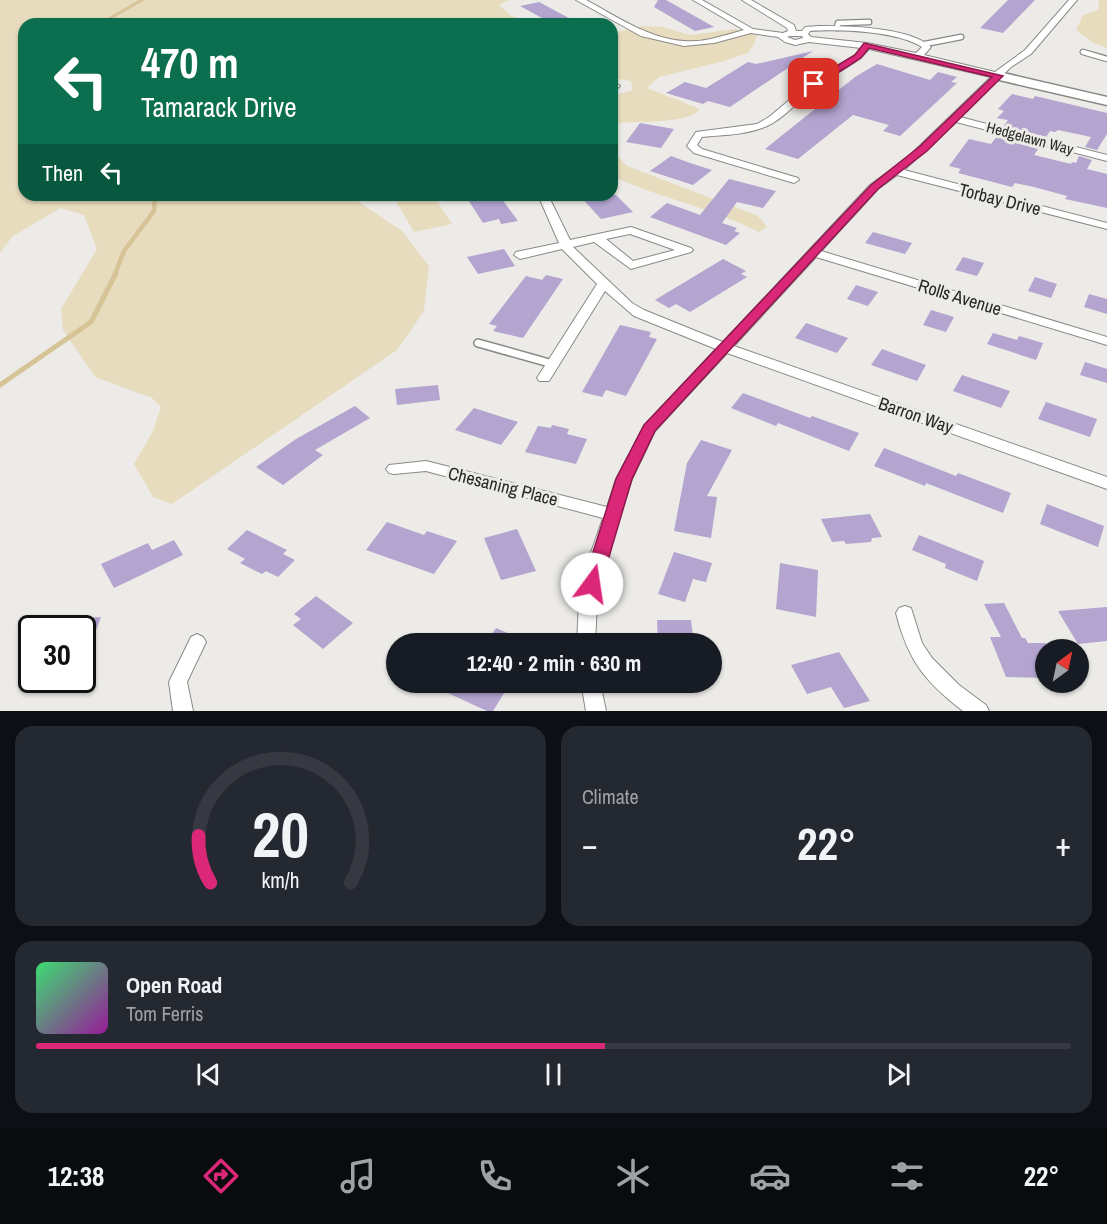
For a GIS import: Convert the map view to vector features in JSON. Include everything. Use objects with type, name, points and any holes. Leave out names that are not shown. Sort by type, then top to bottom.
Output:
[{"type":"street","points":[[580,0],[614,18]]},
{"type":"street","points":[[697,0],[751,31]]},
{"type":"street","points":[[746,0],[791,27],[783,38],[792,42],[806,37],[867,45],[1107,101]]},
{"type":"street","points":[[587,633],[588,601],[595,567],[636,452],[649,429],[874,187],[923,149],[953,118],[1033,48],[1073,0]]},
{"type":"street","points":[[618,20],[644,34],[684,44],[751,31],[787,34]]},
{"type":"street","points":[[806,37],[808,29],[837,28],[870,32],[925,44],[927,47],[918,56]]},
{"type":"street","points":[[794,180],[698,151],[692,143],[699,134],[760,126],[772,119],[814,84],[858,57],[867,45]]},
{"type":"street","name":"Hedgelawn Way","points":[[953,118],[1107,158]]},
{"type":"street","name":"Torbay Drive","points":[[894,171],[1107,226]]},
{"type":"street","name":"Barron Way","points":[[546,201],[569,251],[628,306],[639,313],[724,347],[1107,483]]},
{"type":"street","points":[[520,255],[631,230],[687,250],[632,265],[597,238]]},
{"type":"street","name":"Rolls Avenue","points":[[813,252],[1107,341]]},
{"type":"street","points":[[544,378],[604,283]]},
{"type":"street","name":"Chesaning Place","points":[[394,470],[426,466],[612,514]]},
{"type":"street","points":[[905,613],[914,646],[933,671],[957,695],[979,711]]},
{"type":"street","points":[[183,711],[178,682],[197,642]]},
{"type":"street","points":[[592,693],[596,711]]},
{"type":"lane","points":[[837,28],[838,23],[845,21],[869,22]]},
{"type":"lane","points":[[925,44],[961,37]]},
{"type":"lane","points":[[1083,51],[1107,59]]},
{"type":"lane","points":[[478,343],[553,364]]},
{"type":"shaded area","points":[[0,0],[509,0],[499,5],[517,18],[18,18],[18,201],[360,201],[402,231],[429,266],[424,311],[397,350],[172,504],[153,497],[134,464],[153,431],[161,407],[152,398],[95,377],[63,330],[61,309],[97,249],[84,215],[60,208],[12,237],[0,253]]},
{"type":"shaded area","points":[[1099,0],[1107,0],[1107,48],[1094,43],[1076,30],[1083,15],[1098,10]]},
{"type":"shaded area","points":[[643,26],[663,27],[690,35],[735,29],[757,35],[748,53],[659,77],[647,88],[700,109],[694,114],[663,121],[618,124],[618,94],[633,90],[631,81],[618,79],[618,32]]},
{"type":"shaded area","points":[[618,156],[627,166],[758,216],[767,227],[759,232],[723,216],[618,178]]},
{"type":"shaded area","points":[[396,201],[437,201],[452,224],[414,232]]},
{"type":"building","points":[[658,0],[666,0],[714,27],[695,31],[654,7]]},
{"type":"building","points":[[1008,0],[1035,0],[1003,33],[980,28]]},
{"type":"building","points":[[539,2],[569,18],[542,18],[520,6]]},
{"type":"building","points":[[813,51],[730,107],[708,101],[703,104],[666,93],[685,82],[706,88],[748,62],[756,64]]},
{"type":"building","points":[[877,64],[930,80],[938,72],[957,77],[951,82],[957,83],[900,136],[883,131],[889,125],[853,115],[798,159],[765,149],[855,77]]},
{"type":"building","points":[[1012,94],[1033,99],[1035,96],[1107,113],[1107,134],[1097,150],[1085,147],[1091,137],[1058,130],[1050,131],[1046,137],[1004,126],[1008,120],[997,118],[1004,111],[998,109]]},
{"type":"building","points":[[640,123],[674,129],[661,148],[626,142]]},
{"type":"building","points":[[998,135],[1040,146],[1034,155],[1071,164],[1076,163],[1079,156],[1092,160],[1087,169],[1107,174],[1107,208],[1065,199],[1067,196],[1034,187],[1015,183],[1012,187],[958,173],[961,169],[949,166],[969,139],[991,144]]},
{"type":"building","points":[[671,156],[712,170],[693,185],[650,171]]},
{"type":"building","points":[[729,179],[776,191],[763,208],[737,202],[722,223],[737,228],[734,231],[740,233],[726,245],[650,217],[667,203],[700,215]]},
{"type":"building","points":[[618,197],[633,212],[601,219],[584,201],[618,201]]},
{"type":"building","points":[[469,201],[503,201],[518,221],[501,224],[499,219],[483,223]]},
{"type":"building","points":[[873,232],[912,243],[905,254],[865,243]]},
{"type":"building","points":[[504,249],[515,266],[478,274],[467,257]]},
{"type":"building","points":[[963,257],[984,263],[977,276],[955,270]]},
{"type":"building","points":[[723,259],[746,271],[741,274],[747,277],[690,312],[676,304],[669,308],[655,300]]},
{"type":"building","points":[[546,275],[563,279],[523,338],[493,331],[497,326],[489,324],[526,276],[542,280]]},
{"type":"building","points":[[1035,277],[1057,284],[1051,298],[1028,291]]},
{"type":"building","points":[[856,285],[878,292],[868,306],[847,299]]},
{"type":"building","points":[[1089,294],[1107,299],[1107,314],[1084,307]]},
{"type":"building","points":[[931,310],[954,317],[946,332],[923,325]]},
{"type":"building","points":[[806,323],[848,338],[837,353],[795,338]]},
{"type":"building","points":[[620,325],[651,332],[649,337],[657,339],[626,396],[606,390],[602,397],[582,392]]},
{"type":"building","points":[[993,333],[1017,340],[1019,336],[1043,343],[1036,360],[987,344]]},
{"type":"building","points":[[882,349],[926,365],[917,381],[871,365]]},
{"type":"building","points":[[1085,362],[1107,369],[1107,383],[1080,375]]},
{"type":"building","points":[[962,375],[1010,391],[1001,408],[953,391]]},
{"type":"building","points":[[438,385],[440,400],[397,405],[395,389]]},
{"type":"building","points":[[743,393],[859,433],[849,451],[778,423],[776,426],[731,408]]},
{"type":"building","points":[[1046,402],[1097,419],[1090,437],[1038,419]]},
{"type":"building","points":[[355,406],[370,418],[315,450],[323,455],[283,485],[256,467],[296,439]]},
{"type":"building","points":[[474,408],[518,422],[501,445],[455,430]]},
{"type":"building","points":[[552,425],[569,429],[567,434],[587,439],[576,464],[525,452],[538,426],[551,428]]},
{"type":"building","points":[[701,440],[732,450],[707,496],[717,497],[711,538],[674,531],[687,463]]},
{"type":"building","points":[[884,448],[956,476],[958,473],[1011,493],[1003,513],[926,483],[925,486],[874,466]]},
{"type":"building","points":[[1047,504],[1104,526],[1098,547],[1040,524]]},
{"type":"building","points":[[870,514],[882,537],[872,538],[871,542],[846,544],[844,541],[832,542],[821,519]]},
{"type":"building","points":[[387,522],[424,535],[427,531],[457,541],[434,574],[366,550]]},
{"type":"building","points":[[517,529],[536,571],[501,580],[484,538]]},
{"type":"building","points":[[247,530],[287,550],[283,554],[295,560],[278,577],[266,571],[262,574],[240,563],[245,559],[227,549]]},
{"type":"building","points":[[919,535],[984,561],[977,581],[945,568],[946,564],[912,550]]},
{"type":"building","points":[[174,540],[183,555],[114,588],[101,564],[148,543],[152,550]]},
{"type":"building","points":[[674,552],[712,563],[706,582],[693,579],[685,602],[658,594]]},
{"type":"building","points":[[780,563],[818,570],[816,617],[776,609]]},
{"type":"building","points":[[316,596],[353,623],[323,649],[293,625],[301,619],[294,614]]},
{"type":"building","points":[[1004,603],[1022,638],[1025,638],[1028,643],[1035,643],[1035,678],[1006,677],[990,637],[1001,637],[984,604]]},
{"type":"building","points":[[1107,607],[1107,641],[1089,643],[1089,639],[1075,639],[1058,611]]},
{"type":"building","points":[[96,617],[101,617],[96,630]]},
{"type":"building","points":[[657,620],[691,620],[693,633],[658,633]]},
{"type":"building","points":[[496,628],[508,633],[493,633]]},
{"type":"building","points":[[839,652],[870,701],[844,708],[831,687],[807,694],[791,665]]},
{"type":"building","points":[[448,693],[504,693],[493,711],[487,711]]},
{"type":"waterway","points":[[110,18],[142,0]]},
{"type":"waterway","points":[[115,274],[124,251],[154,211],[155,201]]},
{"type":"waterway","points":[[0,385],[91,322],[116,273]]},
{"type":"route","points":[[592,584],[595,567],[624,479],[649,429],[874,187],[911,160],[999,76],[867,45],[858,57],[814,84]]}]
